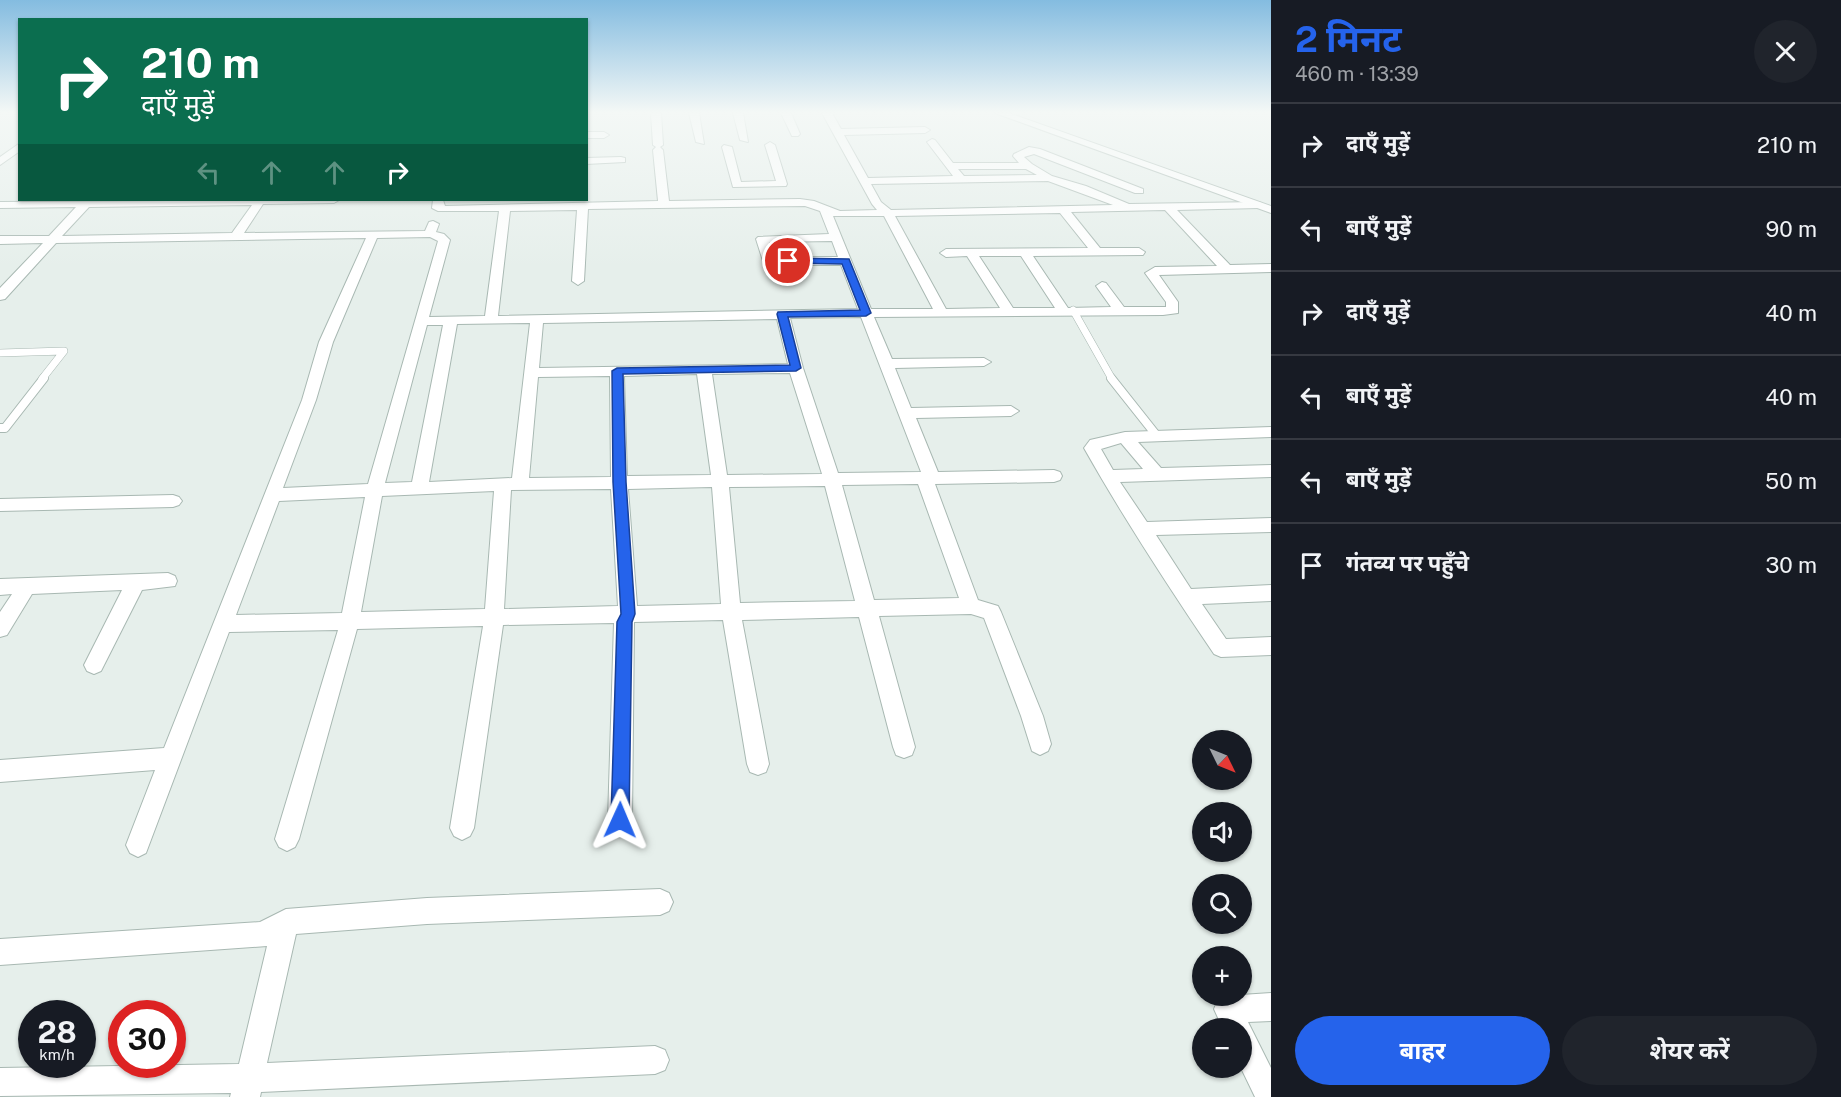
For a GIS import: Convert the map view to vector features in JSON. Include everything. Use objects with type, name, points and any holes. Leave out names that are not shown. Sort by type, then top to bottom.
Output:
[{"type":"street","points":[[660,164],[664,204]]},
{"type":"street","points":[[732,164],[737,184],[782,184],[776,164]]},
{"type":"street","points":[[855,164],[877,204],[888,213],[941,312]]},
{"type":"street","points":[[1070,164],[1139,191]]},
{"type":"street","points":[[1141,164],[1260,205]]},
{"type":"street","points":[[1157,164],[1244,195],[1271,210]]},
{"type":"street","points":[[951,166],[962,180]]},
{"type":"street","points":[[951,166],[1028,166],[1049,178],[1082,188],[1132,209]]},
{"type":"street","points":[[865,181],[1049,178]]},
{"type":"street","points":[[757,184],[764,203]]},
{"type":"street","points":[[5,205],[18,197]]},
{"type":"street","points":[[5,205],[87,201]]},
{"type":"street","points":[[0,296],[87,201]]},
{"type":"street","points":[[235,237],[260,201]]},
{"type":"street","points":[[430,234],[438,204],[505,207],[531,203],[583,206],[811,202],[826,211],[840,214],[1260,205]]},
{"type":"street","points":[[578,281],[583,206]]},
{"type":"street","points":[[491,319],[505,207]]},
{"type":"street","points":[[1170,208],[1227,269]]},
{"type":"street","points":[[826,211],[906,414],[971,606]]},
{"type":"street","points":[[1064,211],[1097,252]]},
{"type":"street","points":[[0,240],[430,234],[440,236],[444,240],[375,490],[350,621],[287,839]]},
{"type":"street","points":[[138,845],[309,400],[326,342],[373,235]]},
{"type":"street","points":[[836,237],[762,239],[769,261],[846,261]]},
{"type":"street","points":[[1024,252],[1068,310]]},
{"type":"street","points":[[946,253],[1139,252]]},
{"type":"street","points":[[971,253],[1008,311]]},
{"type":"street","points":[[422,321],[1173,310],[1172,302],[1151,273],[1271,267]]},
{"type":"street","points":[[1102,286],[1120,311]]},
{"type":"street","points":[[782,314],[796,368],[832,479],[904,747]]},
{"type":"street","points":[[462,828],[494,618],[511,484],[532,373],[537,319]]},
{"type":"street","points":[[419,488],[451,320]]},
{"type":"street","points":[[886,364],[984,362]]},
{"type":"street","points":[[532,373],[796,368]]},
{"type":"street","points":[[704,370],[720,481],[731,612],[758,764]]},
{"type":"street","points":[[617,371],[619,482],[628,614],[624,622],[620,820]]},
{"type":"street","points":[[906,414],[1011,411]]},
{"type":"street","points":[[1271,432],[1125,437],[1096,444],[1092,448],[1141,529],[1221,648],[1271,646]]},
{"type":"street","points":[[1125,437],[1157,475]]},
{"type":"street","points":[[1107,476],[1271,471]]},
{"type":"street","points":[[272,495],[511,484],[1054,476]]},
{"type":"street","points":[[0,505],[173,501]]},
{"type":"street","points":[[1141,529],[1271,525]]},
{"type":"street","points":[[0,587],[168,581]]},
{"type":"street","points":[[94,665],[136,582]]},
{"type":"street","points":[[0,629],[27,586]]},
{"type":"street","points":[[1186,597],[1271,593]]},
{"type":"street","points":[[222,624],[971,606],[991,612],[1032,716],[1040,744]]},
{"type":"street","points":[[0,771],[171,758]]},
{"type":"street","points":[[0,952],[263,935],[286,922],[427,911],[660,902]]},
{"type":"street","points":[[248,1087],[286,922]]},
{"type":"street","points":[[1232,1018],[1228,1009],[1271,1007]]},
{"type":"street","points":[[16,1087],[248,1087],[655,1060]]},
{"type":"street","points":[[1252,1060],[1270,1097]]},
{"type":"lane","points":[[1068,310],[1135,412],[1157,436]]},
{"type":"lane","points":[[0,353],[64,351],[5,428],[0,428]]},
{"type":"route","points":[[620,820],[624,622],[628,614],[619,482],[617,371],[796,368],[782,314],[866,313],[846,261],[788,261]]}]
